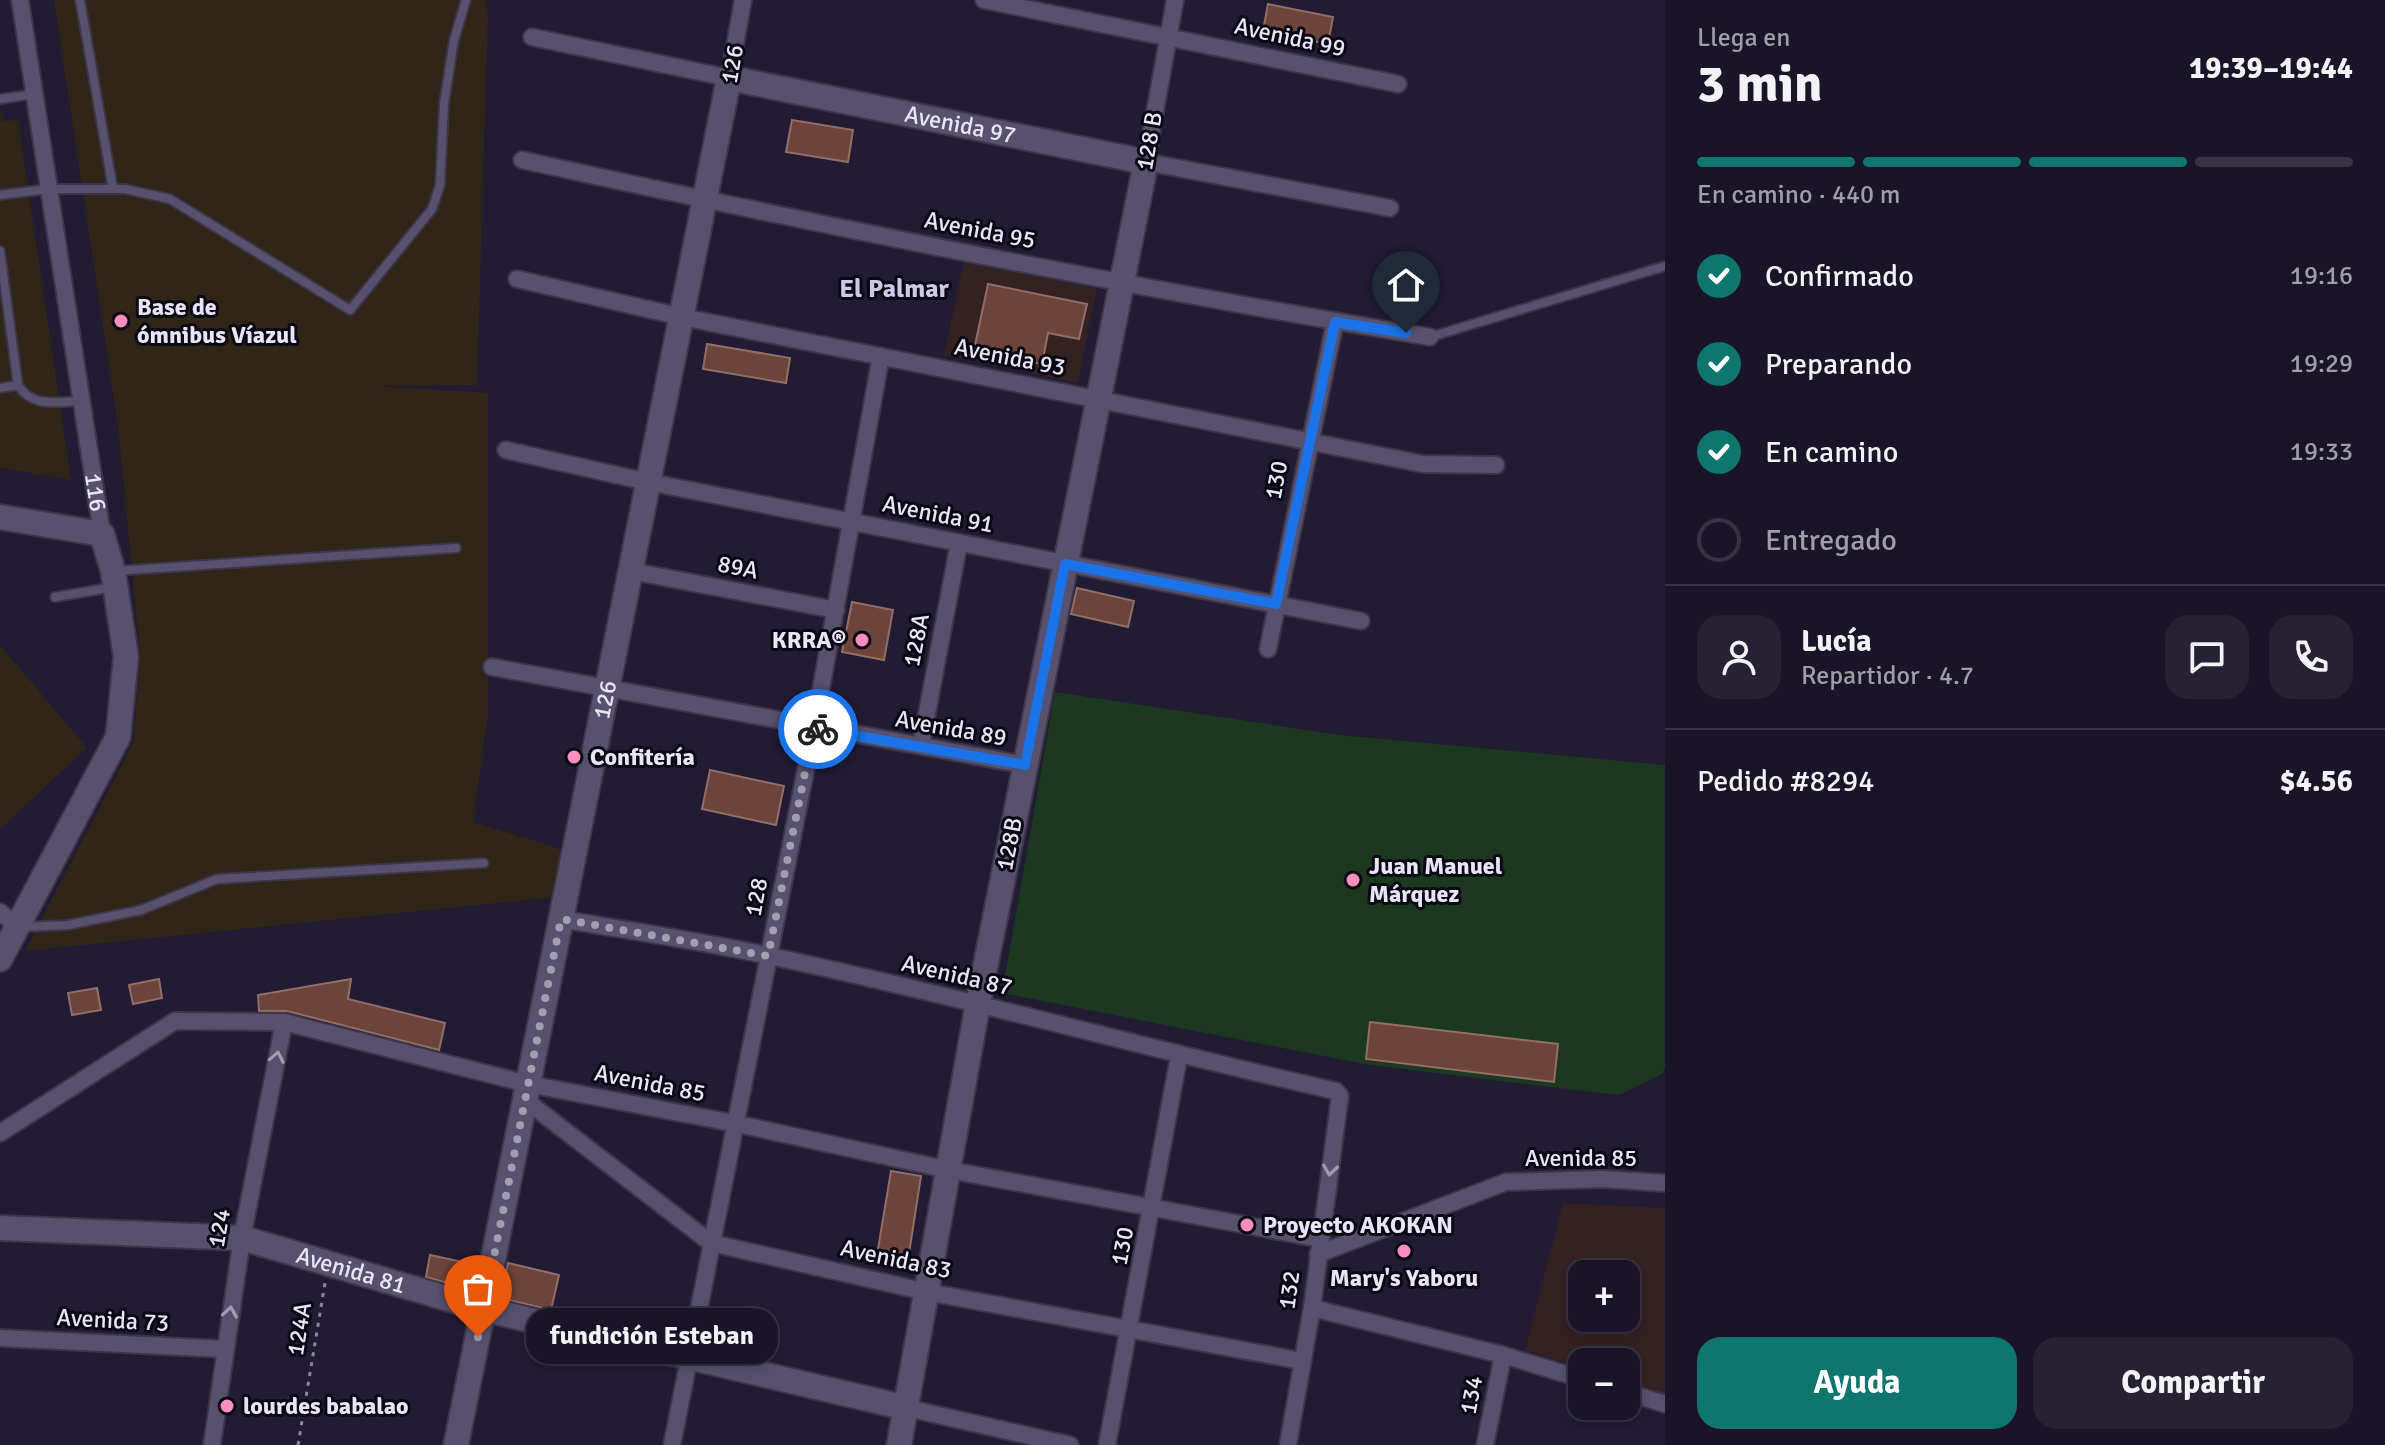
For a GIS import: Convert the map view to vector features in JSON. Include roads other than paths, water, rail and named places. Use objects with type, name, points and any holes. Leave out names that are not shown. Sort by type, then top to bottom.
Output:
[{"type":"street","name":"116","points":[[0,959],[9,919],[118,737],[126,657],[114,579],[102,534],[20,0]]},
{"type":"street","name":"126","points":[[456,1445],[743,0]]},
{"type":"street","name":"Avenida 99","points":[[984,0],[1398,84]]},
{"type":"street","name":"128 B","points":[[1120,282],[1146,162],[1175,0]]},
{"type":"street","name":"Avenida 97","points":[[532,37],[1146,162],[1390,208]]},
{"type":"street","name":"Avenida 95","points":[[522,160],[705,201],[1120,282],[1430,337]]},
{"type":"street","name":"Avenida 93","points":[[517,279],[682,317],[1423,464],[1496,465]]},
{"type":"street","name":"128B","points":[[907,1408],[978,1003],[1120,282]]},
{"type":"street","name":"130","points":[[1268,649],[1308,440],[1335,322]]},
{"type":"street","name":"128","points":[[672,1445],[814,728],[881,356]]},
{"type":"street","name":"Avenida 91","points":[[506,450],[648,482],[1361,621]]},
{"type":"street","points":[[0,517],[102,534]]},
{"type":"street","name":"128A","points":[[921,745],[959,543]]},
{"type":"street","name":"89A","points":[[631,571],[836,610]]},
{"type":"street","name":"Avenida 89","points":[[492,667],[1025,765]]},
{"type":"street","name":"Avenida 87","points":[[561,919],[768,956],[978,1003],[1179,1056],[1339,1093]]},
{"type":"street","name":"Avenida 85","points":[[0,1133],[175,1021],[284,1022],[526,1092],[738,1124],[949,1170],[1154,1207],[1319,1247],[1506,1182],[1603,1179],[1665,1183]]},
{"type":"street","name":"124","points":[[212,1445],[242,1238],[284,1022]]},
{"type":"street","name":"130","points":[[1107,1445],[1154,1207],[1179,1056]]},
{"type":"street","name":"Avenida 83","points":[[526,1092],[711,1243],[927,1292],[1302,1361]]},
{"type":"street","name":"132","points":[[1288,1445],[1312,1308],[1339,1093]]},
{"type":"street","name":"Avenida 81","points":[[0,1228],[242,1238],[328,1266],[483,1309],[1070,1445]]},
{"type":"street","points":[[1312,1308],[1503,1355],[1568,1375]]},
{"type":"street","name":"Avenida 73","points":[[0,1338],[224,1349]]},
{"type":"street","name":"134","points":[[1485,1445],[1503,1355]]},
{"type":"street","points":[[1640,1396],[1665,1404]]},
{"type":"street","points":[[899,1445],[907,1408]]},
{"type":"lane","points":[[80,0],[113,189]]},
{"type":"lane","points":[[0,195],[48,189],[113,189],[170,199],[350,310],[432,209],[440,185],[444,104],[454,40],[466,0]]},
{"type":"lane","points":[[0,99],[34,94]]},
{"type":"lane","points":[[0,251],[18,385],[24,395],[35,402],[84,401]]},
{"type":"lane","points":[[1430,337],[1665,266]]},
{"type":"lane","points":[[0,388],[18,385]]},
{"type":"lane","points":[[55,597],[114,579],[456,548]]},
{"type":"lane","points":[[9,919],[68,925],[141,910],[217,879],[484,863]]},
{"type":"place","name":"Base de ómnibus Víazul","points":[[121,321]]},
{"type":"place","name":"KRRA®","points":[[862,640]]},
{"type":"place","name":"Confitería","points":[[574,757]]},
{"type":"place","name":"Juan Manuel Márquez","points":[[1353,880]]},
{"type":"place","name":"Proyecto AKOKAN","points":[[1247,1225]]},
{"type":"place","name":"Mary's Yaboru","points":[[1404,1251]]},
{"type":"place","name":"fundición Esteban","points":[[478,1337]]},
{"type":"place","name":"lourdes babalao","points":[[227,1406]]},
{"type":"district","name":"El Palmar","points":[[894,289]]}]
